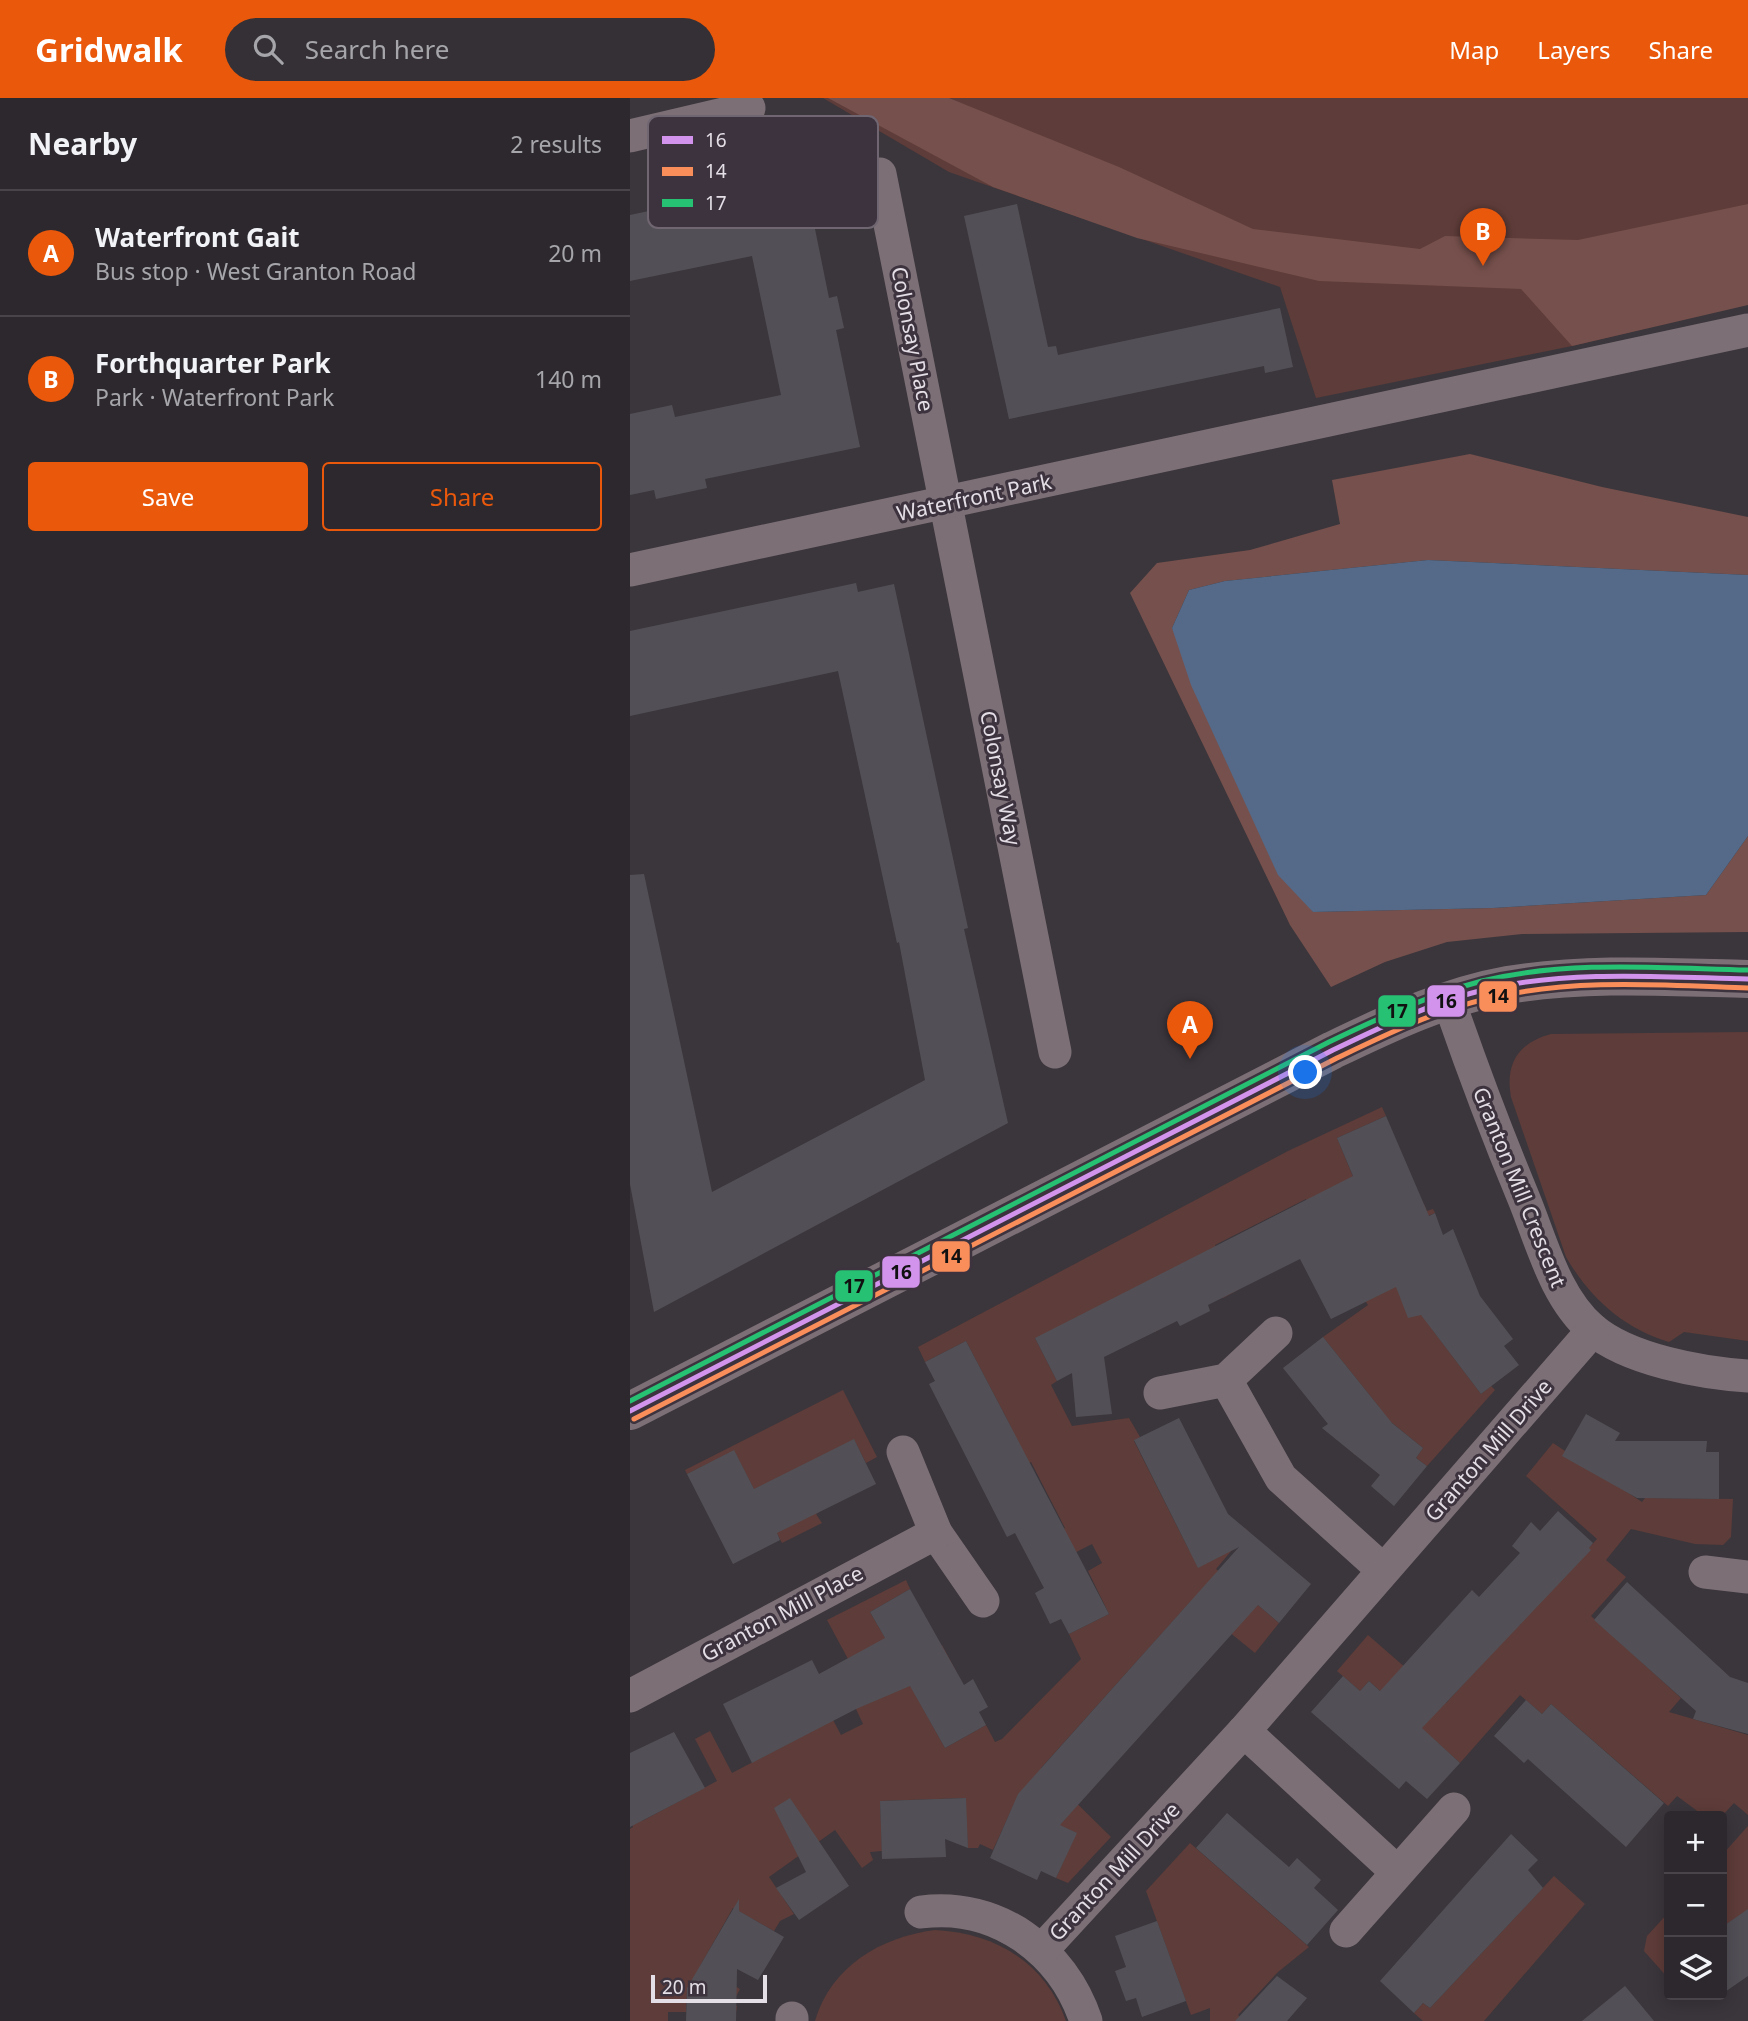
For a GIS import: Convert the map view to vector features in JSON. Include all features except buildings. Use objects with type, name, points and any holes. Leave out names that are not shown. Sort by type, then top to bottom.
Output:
[{"type":"street","points":[[715,116],[749,108]]},
{"type":"street","points":[[630,136],[648,132]]},
{"type":"street","name":"Colonsay Place","points":[[880,174],[946,504]]},
{"type":"street","name":"Waterfront Park","points":[[630,570],[1748,330]]},
{"type":"street","name":"Colonsay Way","points":[[946,504],[1055,1052]]},
{"type":"street","points":[[630,1411],[1392,1022],[1449,1001],[1508,985],[1585,977],[1748,979]]},
{"type":"street","name":"Granton Mill Crescent","points":[[1449,1001],[1477,1082],[1565,1298],[1593,1330],[1610,1341],[1647,1356],[1686,1367],[1748,1376]]},
{"type":"street","name":"Granton Mill Drive","points":[[1042,1950],[1244,1731],[1593,1330]]},
{"type":"street","points":[[1160,1393],[1226,1380],[1276,1333]]},
{"type":"street","points":[[1226,1380],[1281,1478],[1383,1570]]},
{"type":"street","points":[[903,1452],[936,1533],[983,1601]]},
{"type":"street","name":"Granton Mill Place","points":[[630,1696],[936,1533]]},
{"type":"street","points":[[1705,1572],[1748,1577]]},
{"type":"street","points":[[1244,1731],[1396,1871]]},
{"type":"street","points":[[1346,1931],[1396,1871],[1454,1809]]},
{"type":"street","name":"Granton Mill Drive","points":[[921,1912],[943,1910],[983,1917],[1023,1935],[1042,1950],[1066,1978],[1086,2021]]},
{"type":"shaded area","points":[[823,98],[1748,98],[1748,304],[1572,346],[1316,398],[1280,287],[949,172],[878,130],[878,116],[854,116]]},
{"type":"shaded area","points":[[828,98],[949,98],[1119,167],[1253,229],[1420,249],[1445,236],[1578,240],[1748,204],[1748,305],[1572,346],[1521,289],[1319,281],[1137,238],[993,187],[878,125],[878,116],[861,116]]},
{"type":"shaded area","points":[[1470,454],[1602,487],[1748,517],[1748,575],[1428,560],[1225,581],[1189,590],[1172,628],[1313,912],[1493,908],[1706,895],[1748,836],[1748,932],[1522,934],[1447,942],[1385,962],[1331,987],[1290,925],[1130,593],[1157,563],[1250,550],[1340,524],[1332,480]]},
{"type":"shaded area","points":[[1748,1032],[1748,1341],[1684,1332],[1669,1342],[1637,1329],[1609,1310],[1586,1286],[1566,1257],[1511,1097],[1512,1065],[1522,1049],[1551,1034]]},
{"type":"shaded area","points":[[1382,1107],[1386,1116],[1337,1138],[1367,1210],[1341,1240],[1424,1204],[1427,1211],[1433,1209],[1435,1213],[1376,1237],[1469,1300],[1432,1329],[1481,1394],[1491,1386],[1495,1390],[1427,1466],[1416,1458],[1423,1448],[1386,1418],[1355,1455],[1340,1439],[1379,1407],[1323,1337],[1368,1305],[1329,1244],[1306,1199],[1215,1245],[1238,1290],[1223,1298],[1201,1255],[1162,1328],[1155,1332],[1035,1338],[1057,1381],[1051,1385],[1072,1426],[1129,1418],[1140,1437],[1134,1441],[1189,1550],[1245,1528],[1248,1531],[1216,1569],[1279,1623],[1255,1653],[1191,1601],[1041,1768],[1111,1837],[1068,1883],[1056,1878],[1076,1833],[1014,1804],[993,1850],[980,1844],[978,1848],[968,1848],[965,1798],[880,1801],[882,1851],[870,1852],[873,1860],[862,1868],[835,1830],[769,1877],[794,1914],[780,1921],[774,1931],[733,1908],[700,1966],[740,1989],[732,2004],[737,2006],[736,2013],[712,2013],[687,1990],[686,2012],[668,2012],[668,2021],[630,2021],[630,1829],[633,1827],[630,1799],[642,1821],[717,1781],[695,1739],[710,1731],[732,1773],[833,1720],[841,1735],[863,1724],[856,1709],[848,1659],[827,1620],[906,1580],[910,1589],[870,1612],[902,1667],[942,1645],[956,1671],[915,1694],[945,1748],[986,1725],[995,1742],[1002,1739],[1081,1659],[1069,1634],[1109,1614],[1088,1571],[1102,1563],[1092,1544],[1037,1572],[1024,1550],[1065,1528],[1031,1462],[1016,1470],[1011,1427],[966,1341],[925,1362],[918,1347],[1288,1151]]},
{"type":"shaded area","points":[[843,1390],[877,1457],[866,1463],[854,1440],[822,1510],[816,1514],[822,1523],[782,1543],[734,1451],[687,1474],[685,1470]]},
{"type":"shaded area","points":[[1553,1443],[1642,1502],[1645,1498],[1733,1499],[1731,1537],[1723,1545],[1695,1544],[1631,1529],[1606,1560],[1626,1577],[1591,1616],[1681,1698],[1669,1712],[1748,1735],[1748,1815],[1734,1803],[1727,1811],[1697,1811],[1677,1796],[1668,1806],[1551,1704],[1542,1714],[1520,1695],[1460,1763],[1369,1681],[1360,1691],[1337,1671],[1368,1635],[1446,1703],[1597,1539],[1526,1476]]},
{"type":"shaded area","points":[[1748,1826],[1748,1910],[1727,1924],[1727,1874],[1727,1849]]},
{"type":"shaded area","points":[[1190,1843],[1309,1947],[1278,1972],[1238,2015],[1244,2021],[1210,2021],[1210,2008],[1191,2015],[1146,1891]]},
{"type":"shaded area","points":[[1554,1876],[1585,1904],[1484,2021],[1423,2021],[1414,2013],[1423,2003],[1430,2008]]},
{"type":"shaded area","points":[[1664,1917],[1664,1973],[1644,1951],[1647,1936]]},
{"type":"shaded area","points":[[935,1930],[978,1937],[1015,1954],[1045,1982],[1066,2021],[815,2021],[833,1985],[861,1957],[896,1939]]},
{"type":"water","points":[[1428,560],[1748,575],[1748,836],[1706,895],[1493,908],[1313,912],[1278,875],[1191,685],[1172,628],[1189,590],[1225,581]]},
{"type":"transit line","name":"17","points":[[630,1401],[1329,1042],[1423,1000],[1482,981],[1547,970],[1614,967],[1748,970]]},
{"type":"transit line","name":"16","points":[[630,1411],[1333,1050],[1428,1008],[1487,989],[1552,979],[1617,976],[1748,979]]},
{"type":"transit line","name":"14","points":[[634,1419],[1337,1058],[1429,1017],[1486,999],[1551,988],[1617,984],[1748,988]]},
{"type":"place","name":"Forthquarter Park","points":[[1483,266]]},
{"type":"place","name":"Waterfront Gait","points":[[1190,1059]]}]
